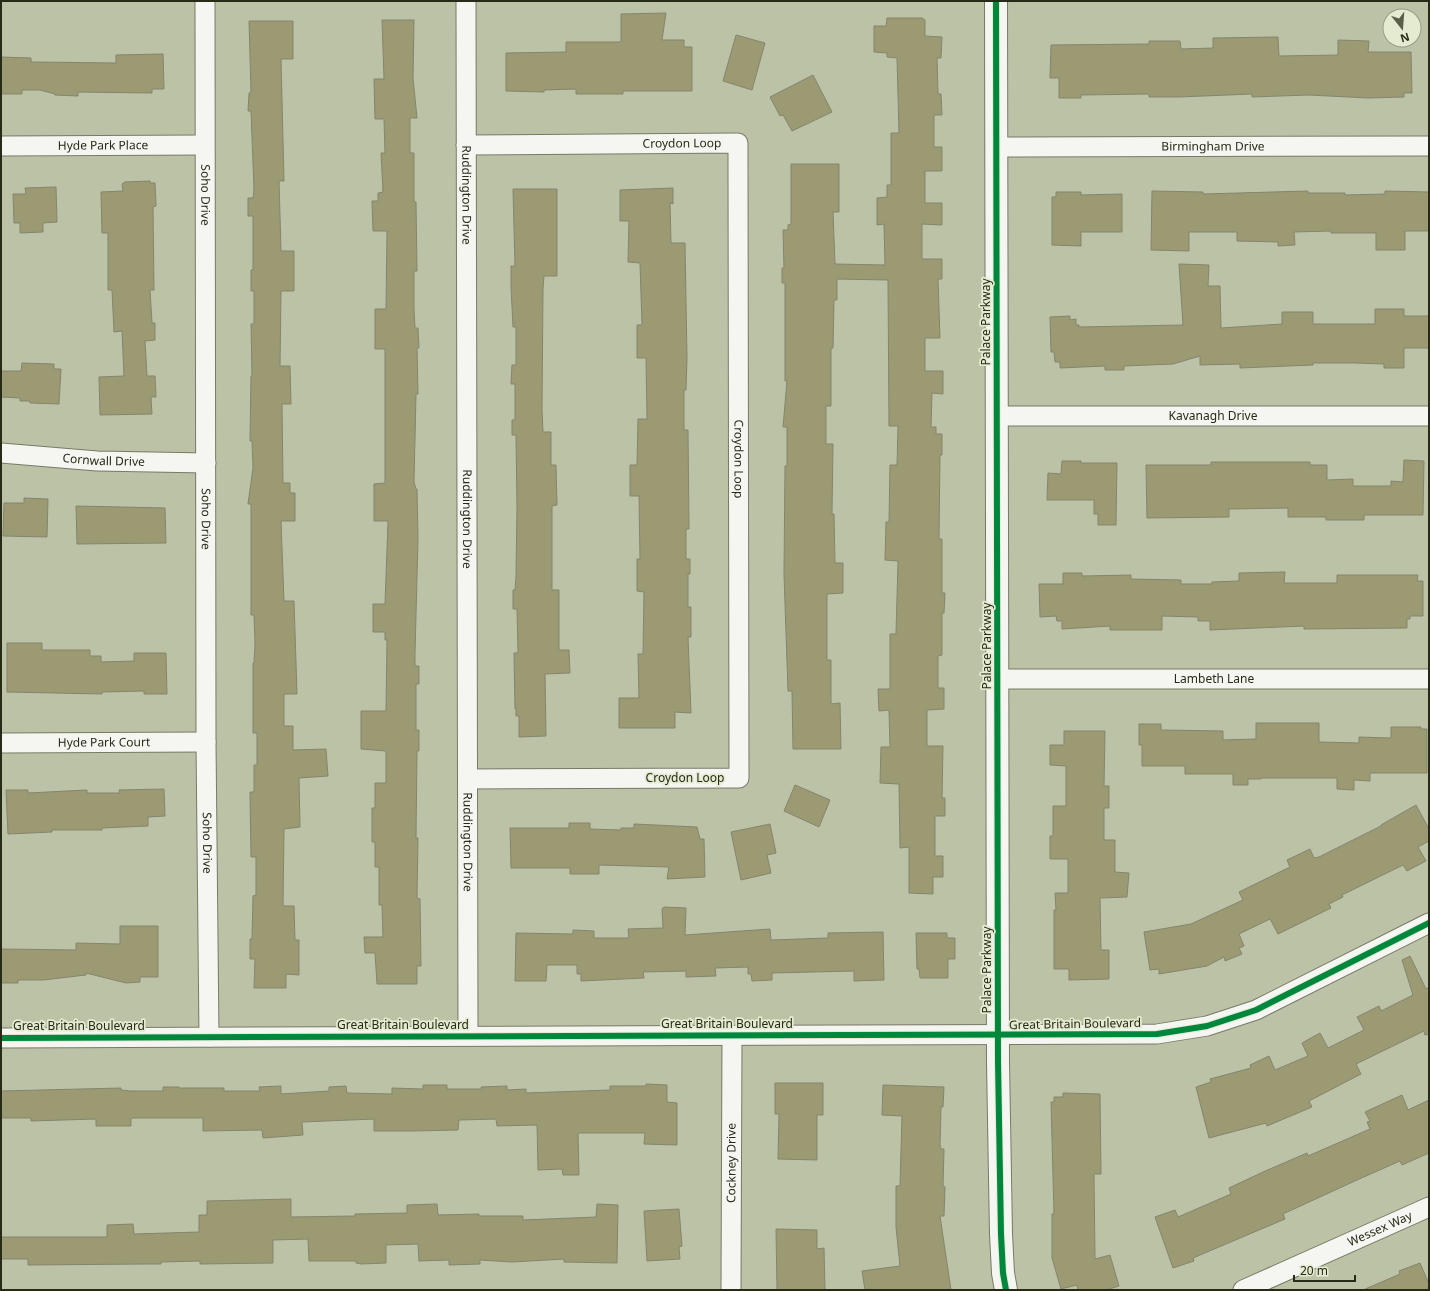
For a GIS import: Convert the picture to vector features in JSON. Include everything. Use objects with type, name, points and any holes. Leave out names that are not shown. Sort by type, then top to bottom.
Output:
[{"type":"street","name":"Soho Drive","points":[[205,1],[206,742],[210,1037]]},
{"type":"street","name":"Ruddington Drive","points":[[466,1],[469,779],[468,1036]]},
{"type":"street","name":"Palace Parkway","points":[[996,1],[998,1036],[1001,1234],[1003,1273],[1006,1290]]},
{"type":"street","name":"Croydon Loop","points":[[466,145],[738,143],[739,778],[469,779]]},
{"type":"street","name":"Hyde Park Place","points":[[1,146],[204,145]]},
{"type":"street","name":"Birmingham Drive","points":[[997,147],[1429,146]]},
{"type":"street","name":"Kavanagh Drive","points":[[997,416],[1429,416]]},
{"type":"street","name":"Cornwall Drive","points":[[1,453],[97,461],[206,463]]},
{"type":"street","name":"Lambeth Lane","points":[[998,679],[1429,679]]},
{"type":"street","name":"Hyde Park Court","points":[[1,743],[206,742]]},
{"type":"street","name":"Great Britain Boulevard","points":[[1,1038],[732,1035],[998,1036],[1158,1034],[1207,1026],[1256,1010],[1429,922]]},
{"type":"street","name":"Cockney Drive","points":[[731,1290],[732,1035]]},
{"type":"street","name":"Wessex Way","points":[[1243,1290],[1429,1207]]},
{"type":"building","points":[[666,13],[662,40],[684,40],[684,47],[692,47],[692,91],[623,91],[623,94],[576,94],[576,89],[544,90],[544,92],[506,91],[506,53],[566,52],[566,42],[621,42],[621,14]]},
{"type":"building","points":[[887,18],[922,18],[925,20],[925,36],[942,37],[941,58],[937,58],[938,94],[941,94],[942,115],[934,115],[934,147],[942,147],[942,171],[925,171],[925,203],[942,203],[942,225],[922,224],[922,259],[942,259],[942,279],[938,279],[940,338],[925,338],[925,371],[943,371],[943,394],[932,393],[931,427],[936,427],[936,434],[942,434],[942,455],[940,455],[939,539],[942,539],[942,593],[945,593],[944,613],[942,613],[942,655],[938,656],[938,688],[944,688],[944,709],[927,710],[927,746],[943,746],[942,798],[945,798],[945,816],[935,816],[935,856],[943,856],[943,877],[933,877],[933,894],[909,893],[909,847],[900,848],[899,784],[880,783],[881,747],[890,747],[889,710],[879,711],[878,689],[890,689],[890,634],[896,634],[898,561],[885,560],[886,522],[889,522],[890,465],[897,465],[898,426],[889,426],[888,280],[837,279],[837,300],[834,300],[833,348],[831,348],[831,406],[826,406],[826,444],[833,444],[832,514],[834,514],[835,563],[843,563],[843,593],[827,594],[827,660],[831,660],[831,704],[840,703],[841,749],[793,749],[792,691],[788,691],[784,574],[785,466],[787,466],[787,427],[783,427],[787,381],[785,381],[785,283],[782,283],[782,268],[784,268],[783,230],[788,230],[788,225],[791,224],[791,164],[839,164],[839,212],[833,212],[835,264],[885,265],[884,224],[877,225],[877,198],[887,197],[887,185],[891,185],[891,133],[899,133],[897,58],[887,57],[887,53],[874,52],[874,26],[886,26]]},
{"type":"building","points":[[382,20],[414,20],[413,78],[417,118],[410,118],[410,153],[414,153],[414,202],[416,202],[417,271],[414,271],[414,309],[415,328],[418,328],[419,348],[417,348],[418,394],[416,394],[414,482],[417,489],[418,538],[415,666],[419,666],[419,684],[416,684],[416,730],[419,730],[419,751],[417,751],[416,838],[418,838],[417,898],[420,899],[421,966],[417,966],[417,984],[377,984],[375,953],[365,953],[364,937],[383,937],[382,905],[379,905],[379,867],[375,867],[375,842],[372,842],[372,808],[375,808],[375,783],[386,783],[386,751],[361,749],[361,711],[386,711],[387,640],[385,640],[385,632],[373,632],[373,604],[385,604],[388,521],[374,521],[374,484],[385,483],[385,349],[375,349],[375,309],[386,309],[387,231],[373,231],[372,201],[378,201],[378,193],[383,192],[381,153],[385,153],[384,119],[375,119],[374,79],[384,79]]},
{"type":"building","points":[[249,21],[293,21],[293,59],[281,59],[284,181],[279,181],[281,251],[294,251],[294,291],[281,291],[280,366],[290,366],[291,404],[282,404],[283,483],[290,483],[290,493],[295,493],[295,521],[281,521],[284,601],[294,601],[297,694],[284,694],[284,726],[293,726],[293,750],[326,749],[328,776],[299,778],[300,827],[284,829],[283,906],[294,906],[295,940],[299,940],[299,975],[286,974],[286,988],[254,988],[255,959],[250,959],[253,896],[256,895],[256,857],[251,857],[250,792],[254,792],[254,765],[257,765],[257,733],[253,733],[253,663],[255,643],[254,615],[251,615],[251,504],[248,504],[253,468],[252,441],[250,441],[252,376],[251,324],[254,324],[254,291],[251,291],[251,270],[253,270],[253,216],[248,216],[248,198],[253,198],[254,190],[251,111],[248,111],[249,93],[251,92]]},
{"type":"building","points":[[736,35],[765,43],[752,90],[723,81]]},
{"type":"building","points":[[1278,37],[1279,56],[1338,55],[1338,40],[1369,41],[1368,52],[1411,52],[1412,93],[1404,93],[1404,97],[1368,98],[1309,95],[1252,97],[1252,94],[1149,97],[1149,94],[1081,95],[1081,98],[1059,98],[1059,78],[1050,78],[1051,45],[1149,44],[1149,41],[1180,41],[1181,49],[1213,48],[1213,38]]},
{"type":"building","points":[[163,54],[164,89],[152,89],[152,93],[78,92],[78,96],[55,95],[40,90],[22,90],[22,94],[1,94],[1,57],[31,58],[31,62],[116,63],[116,55]]},
{"type":"building","points":[[813,75],[832,112],[792,131],[783,115],[780,116],[770,97]]},
{"type":"building","points":[[150,181],[150,183],[155,183],[156,206],[153,207],[154,290],[150,290],[152,323],[155,323],[155,340],[145,341],[147,376],[155,376],[156,397],[151,397],[152,414],[100,415],[99,377],[124,376],[122,331],[114,332],[112,290],[108,290],[108,233],[102,233],[101,192],[123,191],[122,184],[125,182]]},
{"type":"building","points":[[56,187],[57,222],[43,223],[43,232],[20,233],[20,223],[14,223],[13,194],[26,194],[25,188]]},
{"type":"building","points":[[673,188],[673,204],[670,203],[671,243],[685,243],[687,358],[686,390],[684,390],[684,430],[688,430],[689,529],[686,529],[686,559],[690,559],[690,574],[688,574],[688,607],[691,607],[691,637],[688,637],[691,713],[675,712],[675,728],[619,728],[619,698],[639,698],[638,654],[643,654],[644,592],[637,591],[637,559],[640,559],[639,496],[630,496],[630,465],[637,465],[638,419],[647,419],[646,358],[637,358],[637,325],[642,325],[640,263],[628,262],[629,221],[620,221],[620,190]]},
{"type":"building","points":[[513,189],[557,189],[557,276],[544,276],[543,289],[542,410],[543,432],[551,432],[551,465],[556,465],[557,505],[552,506],[552,590],[559,590],[559,650],[569,650],[570,673],[545,674],[546,736],[519,737],[519,716],[516,716],[516,708],[515,709],[514,653],[518,653],[517,609],[513,609],[513,590],[515,590],[516,577],[517,507],[516,435],[512,435],[512,420],[515,420],[515,384],[511,384],[512,365],[516,365],[516,327],[513,327],[511,287],[511,266],[515,266]]},
{"type":"building","points":[[1152,191],[1203,192],[1203,194],[1308,191],[1308,193],[1345,193],[1345,195],[1385,194],[1385,191],[1429,192],[1429,231],[1405,231],[1405,250],[1376,250],[1376,233],[1331,233],[1331,231],[1294,232],[1295,245],[1278,246],[1278,242],[1237,241],[1237,232],[1189,232],[1189,251],[1151,250]]},
{"type":"building","points":[[1056,192],[1081,192],[1081,195],[1122,194],[1122,232],[1081,232],[1081,246],[1052,245],[1052,197],[1056,197]]},
{"type":"building","points":[[1179,264],[1209,265],[1208,286],[1220,286],[1221,328],[1282,324],[1282,312],[1313,312],[1313,324],[1375,324],[1375,309],[1404,309],[1404,316],[1429,316],[1429,348],[1404,348],[1404,368],[1384,368],[1384,364],[1313,363],[1313,365],[1240,368],[1240,364],[1200,365],[1200,356],[1173,364],[1124,366],[1124,370],[1105,370],[1105,366],[1060,368],[1060,362],[1055,362],[1054,352],[1051,352],[1050,317],[1070,316],[1070,320],[1076,319],[1076,325],[1079,325],[1079,327],[1183,325]]},
{"type":"building","points":[[22,363],[54,364],[54,369],[61,369],[59,404],[30,403],[30,401],[20,401],[20,398],[1,397],[1,371],[21,371]]},
{"type":"building","points":[[1404,460],[1424,461],[1423,515],[1364,515],[1364,520],[1326,520],[1326,517],[1288,517],[1288,508],[1229,509],[1229,517],[1147,518],[1146,465],[1211,465],[1211,462],[1310,462],[1310,465],[1327,465],[1327,480],[1353,479],[1353,486],[1391,486],[1391,481],[1403,482]]},
{"type":"building","points":[[1062,461],[1081,461],[1081,463],[1117,463],[1116,525],[1098,525],[1098,514],[1094,514],[1094,500],[1047,500],[1048,473],[1061,474]]},
{"type":"building","points":[[24,498],[48,499],[47,537],[3,536],[4,503],[24,503]]},
{"type":"building","points":[[76,506],[165,508],[166,543],[77,544]]},
{"type":"building","points":[[1285,572],[1284,583],[1337,583],[1337,575],[1418,575],[1417,581],[1423,581],[1423,616],[1410,616],[1410,619],[1407,619],[1407,628],[1304,629],[1304,626],[1210,630],[1210,621],[1198,621],[1198,617],[1162,616],[1162,630],[1110,630],[1110,626],[1062,629],[1062,621],[1057,621],[1056,616],[1040,617],[1039,584],[1063,584],[1063,573],[1082,573],[1082,576],[1131,575],[1131,579],[1181,580],[1181,584],[1212,584],[1212,582],[1239,581],[1239,573]]},
{"type":"building","points":[[7,643],[42,643],[42,650],[90,650],[90,656],[101,656],[101,662],[134,661],[134,653],[166,653],[167,694],[144,694],[144,691],[102,692],[102,694],[7,692]]},
{"type":"building","points":[[1256,723],[1319,723],[1319,742],[1359,743],[1359,737],[1391,738],[1391,727],[1421,727],[1421,729],[1427,729],[1427,773],[1370,773],[1370,781],[1354,780],[1354,790],[1337,789],[1337,778],[1261,778],[1248,779],[1248,785],[1233,785],[1233,774],[1185,774],[1185,766],[1142,766],[1142,745],[1139,745],[1139,724],[1161,724],[1161,730],[1223,731],[1223,740],[1256,739]]},
{"type":"building","points":[[1064,731],[1105,731],[1104,786],[1109,786],[1109,808],[1104,808],[1104,840],[1115,840],[1115,872],[1129,873],[1127,897],[1100,898],[1101,950],[1109,950],[1109,979],[1069,980],[1069,969],[1054,969],[1054,910],[1056,910],[1055,893],[1068,893],[1068,859],[1050,859],[1050,836],[1053,836],[1053,806],[1066,806],[1066,766],[1050,765],[1050,745],[1064,745]]},
{"type":"building","points":[[795,785],[830,800],[819,827],[784,811]]},
{"type":"building","points":[[164,789],[165,816],[148,817],[148,826],[102,828],[102,830],[52,830],[52,832],[8,834],[6,790],[28,790],[28,793],[87,790],[87,793],[120,793],[119,790]]},
{"type":"building","points":[[1416,805],[1429,829],[1429,841],[1418,847],[1426,861],[1407,871],[1403,865],[1342,895],[1343,897],[1329,904],[1331,908],[1278,934],[1270,919],[1239,934],[1244,946],[1239,948],[1242,954],[1225,961],[1224,957],[1207,966],[1159,974],[1159,969],[1150,970],[1144,932],[1191,924],[1243,900],[1239,892],[1290,867],[1287,860],[1310,849],[1314,858],[1319,857],[1381,826]]},
{"type":"building","points":[[569,823],[590,823],[590,829],[621,830],[621,828],[634,828],[634,824],[697,827],[700,839],[704,839],[705,877],[667,879],[669,867],[599,865],[599,874],[570,874],[570,868],[511,868],[510,828],[569,828]]},
{"type":"building","points":[[770,824],[776,853],[767,855],[771,873],[741,880],[731,832]]},
{"type":"building","points":[[664,907],[686,908],[685,935],[770,929],[771,940],[828,938],[828,933],[883,932],[884,980],[854,981],[854,971],[772,973],[772,980],[752,981],[751,974],[748,974],[748,967],[715,968],[716,976],[686,977],[686,971],[643,972],[644,978],[581,981],[581,974],[577,974],[577,965],[547,965],[546,981],[515,981],[516,933],[573,934],[573,930],[594,931],[594,938],[629,938],[628,929],[663,928],[662,909]]},
{"type":"building","points":[[120,926],[158,926],[158,977],[140,977],[140,982],[126,983],[86,973],[86,975],[43,980],[18,980],[18,983],[1,983],[1,949],[76,950],[76,943],[120,944]]},
{"type":"building","points":[[916,933],[947,933],[947,938],[955,938],[955,959],[948,959],[948,978],[920,978],[919,969],[917,969]]},
{"type":"building","points":[[1410,956],[1426,989],[1429,987],[1429,1034],[1425,1035],[1424,1031],[1356,1064],[1361,1074],[1309,1101],[1312,1107],[1267,1126],[1266,1123],[1209,1138],[1196,1087],[1211,1082],[1210,1079],[1251,1068],[1250,1065],[1269,1056],[1275,1070],[1308,1056],[1302,1043],[1320,1033],[1328,1048],[1364,1030],[1357,1017],[1379,1006],[1381,1011],[1413,995],[1402,960]]},
{"type":"building","points":[[775,1083],[823,1083],[823,1115],[817,1115],[817,1160],[778,1159],[779,1114],[775,1114]]},
{"type":"building","points":[[646,1084],[667,1085],[667,1102],[677,1103],[677,1145],[644,1144],[645,1133],[578,1133],[579,1175],[563,1175],[562,1169],[538,1170],[537,1125],[497,1126],[496,1119],[459,1120],[458,1130],[412,1131],[374,1131],[374,1119],[302,1122],[303,1135],[263,1138],[262,1130],[203,1131],[203,1118],[131,1118],[131,1126],[96,1126],[96,1119],[31,1121],[31,1118],[1,1118],[1,1091],[121,1088],[121,1090],[130,1091],[163,1091],[163,1087],[179,1087],[224,1088],[224,1091],[260,1091],[259,1087],[281,1086],[281,1094],[329,1091],[329,1087],[346,1086],[347,1093],[392,1094],[392,1088],[423,1089],[423,1085],[447,1085],[447,1089],[482,1089],[481,1087],[507,1086],[507,1090],[526,1089],[526,1093],[610,1090],[610,1086],[646,1086]]},
{"type":"building","points":[[883,1085],[944,1087],[943,1107],[941,1107],[940,1145],[941,1149],[944,1149],[943,1186],[945,1187],[944,1216],[940,1216],[951,1290],[865,1290],[862,1271],[900,1266],[896,1227],[896,1186],[900,1186],[902,1116],[882,1115]]},
{"type":"building","points":[[1063,1093],[1100,1094],[1101,1174],[1094,1174],[1095,1259],[1110,1255],[1119,1286],[1106,1290],[1078,1290],[1077,1285],[1061,1289],[1052,1258],[1052,1214],[1054,1214],[1051,1102],[1054,1102],[1054,1097],[1063,1097]]},
{"type":"building","points":[[1402,1095],[1408,1110],[1429,1100],[1429,1153],[1402,1165],[1400,1161],[1357,1180],[1283,1214],[1285,1219],[1193,1258],[1194,1261],[1173,1268],[1155,1217],[1175,1210],[1178,1217],[1231,1194],[1229,1188],[1263,1172],[1307,1153],[1308,1156],[1370,1129],[1367,1122],[1370,1121],[1365,1112]]},
{"type":"building","points":[[291,1199],[291,1217],[355,1216],[355,1214],[407,1213],[407,1205],[437,1204],[438,1215],[479,1214],[479,1216],[523,1216],[523,1220],[596,1217],[597,1204],[618,1205],[617,1263],[564,1262],[564,1259],[512,1262],[480,1260],[480,1264],[449,1265],[449,1260],[419,1261],[418,1244],[386,1245],[386,1263],[361,1264],[356,1263],[356,1261],[309,1261],[308,1239],[273,1240],[273,1263],[200,1264],[200,1261],[161,1262],[161,1264],[28,1265],[28,1259],[1,1259],[1,1237],[107,1237],[107,1225],[133,1224],[134,1234],[199,1232],[199,1215],[207,1215],[207,1201]]},
{"type":"building","points":[[679,1209],[682,1246],[679,1247],[680,1259],[647,1261],[644,1211]]},
{"type":"building","points":[[776,1229],[817,1230],[817,1249],[824,1248],[825,1290],[777,1290]]},
{"type":"building","points":[[1420,1263],[1429,1284],[1429,1290],[1363,1290],[1400,1274],[1399,1271]]},
{"type":"cycle path","points":[[996,1],[998,1062],[1001,1234],[1003,1273],[1006,1290]]},
{"type":"cycle path","points":[[1,1038],[1157,1034],[1207,1026],[1256,1010],[1429,923]]}]
